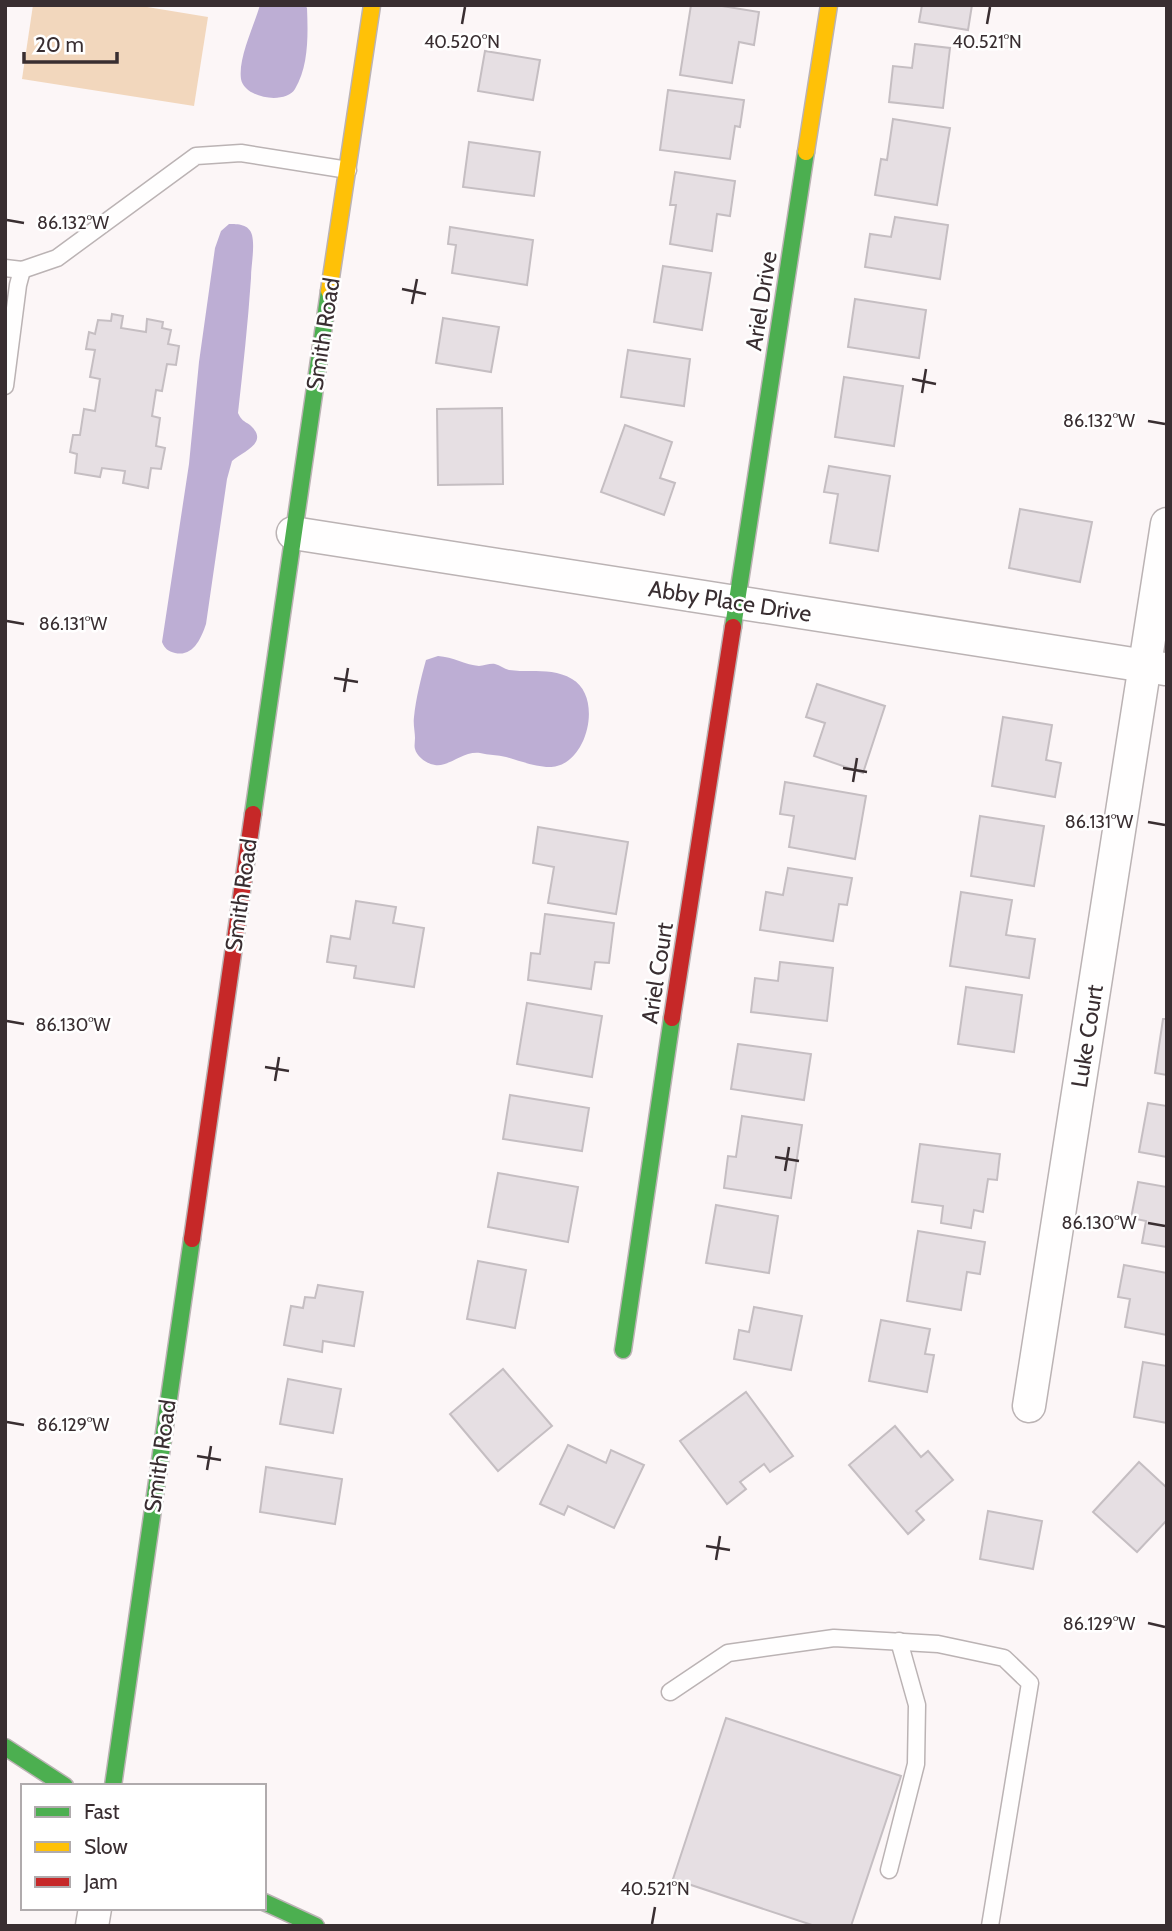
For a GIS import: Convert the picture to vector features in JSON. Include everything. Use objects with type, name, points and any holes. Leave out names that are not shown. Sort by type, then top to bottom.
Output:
[{"type":"street","name":"Smith Road","points":[[113,1784],[293,533],[372,5]]},
{"type":"street","name":"Ariel Drive","points":[[738,603],[830,5]]},
{"type":"street","name":"Luke Court","points":[[1029,1406],[1156,667],[1167,523]]},
{"type":"street","name":"Abby Place Drive","points":[[293,533],[1156,667]]},
{"type":"street","name":"Ariel Court","points":[[623,1350],[738,603]]},
{"type":"street","points":[[5,1746],[62,1784]]},
{"type":"street","points":[[266,1903],[316,1926]]},
{"type":"lane","points":[[5,268],[22,270],[57,258],[196,156],[241,153],[348,170]]},
{"type":"lane","points":[[5,386],[22,270]]},
{"type":"lane","points":[[670,1692],[728,1653],[834,1638],[938,1644],[1004,1658],[1030,1683],[990,1926]]},
{"type":"lane","points":[[889,1870],[916,1764],[917,1705],[899,1641]]},
{"type":"shaded area","points":[[33,5],[135,5],[208,17],[194,106],[22,79]]},
{"type":"shaded area","points":[[260,5],[305,5],[307,8],[303,70],[295,89],[283,97],[257,95],[244,86],[241,79],[244,52]]},
{"type":"shaded area","points":[[229,224],[246,227],[251,231],[253,240],[238,413],[255,431],[257,437],[253,446],[232,461],[227,479],[206,624],[199,641],[191,650],[181,654],[167,649],[162,642],[189,464],[199,362],[215,248],[221,231]]},
{"type":"shaded area","points":[[438,656],[474,665],[493,664],[509,670],[557,673],[572,679],[581,687],[589,712],[584,739],[577,751],[568,761],[552,767],[480,753],[467,754],[441,765],[423,760],[415,748],[415,710],[426,660]]},
{"type":"building","points":[[691,5],[716,5],[759,12],[754,45],[739,42],[732,83],[680,75]]},
{"type":"building","points":[[922,5],[972,5],[968,30],[919,22]]},
{"type":"building","points":[[915,44],[950,48],[943,108],[889,102],[893,66],[912,68]]},
{"type":"building","points":[[485,51],[540,60],[533,100],[478,91]]},
{"type":"building","points":[[668,90],[744,100],[740,127],[735,126],[730,159],[660,150]]},
{"type":"building","points":[[893,119],[950,128],[937,205],[875,195],[881,159],[887,160]]},
{"type":"building","points":[[469,142],[540,152],[534,196],[463,187]]},
{"type":"building","points":[[675,172],[735,181],[730,216],[717,214],[712,251],[670,244],[676,205],[670,205]]},
{"type":"building","points":[[895,217],[948,225],[940,279],[865,267],[870,234],[891,237]]},
{"type":"building","points":[[450,227],[533,240],[527,285],[452,273],[456,245],[448,244]]},
{"type":"building","points":[[663,266],[711,273],[702,330],[654,322]]},
{"type":"building","points":[[855,299],[926,310],[919,358],[848,347]]},
{"type":"building","points":[[112,314],[123,316],[121,328],[146,332],[147,319],[163,322],[162,328],[171,330],[168,344],[179,346],[176,365],[167,364],[162,391],[156,390],[152,416],[160,418],[156,446],[165,448],[161,469],[151,468],[148,488],[123,483],[125,471],[102,468],[100,477],[75,473],[77,454],[70,452],[73,435],[80,435],[84,409],[95,411],[100,379],[90,377],[95,350],[86,349],[89,332],[95,334],[98,320],[111,321]]},
{"type":"building","points":[[443,318],[499,327],[491,372],[436,363]]},
{"type":"building","points":[[628,350],[690,359],[684,406],[621,397]]},
{"type":"building","points":[[844,377],[903,386],[894,446],[835,437]]},
{"type":"building","points":[[502,408],[503,484],[438,485],[437,409]]},
{"type":"building","points":[[625,425],[672,442],[660,478],[675,483],[664,515],[601,492]]},
{"type":"building","points":[[829,466],[890,476],[878,551],[830,543],[838,494],[824,492]]},
{"type":"building","points":[[1020,509],[1092,522],[1080,582],[1009,568]]},
{"type":"building","points":[[817,684],[885,706],[863,773],[814,756],[825,723],[806,717]]},
{"type":"building","points":[[1003,717],[1052,725],[1046,760],[1061,763],[1055,797],[992,786]]},
{"type":"building","points":[[785,782],[866,796],[855,859],[789,847],[794,816],[780,814]]},
{"type":"building","points":[[980,816],[1044,826],[1034,886],[971,876]]},
{"type":"building","points":[[538,827],[628,842],[616,914],[548,903],[554,867],[533,863]]},
{"type":"building","points":[[788,868],[852,878],[847,905],[839,904],[833,941],[760,930],[766,892],[783,895]]},
{"type":"building","points":[[961,892],[1012,900],[1006,935],[1035,939],[1029,978],[950,966]]},
{"type":"building","points":[[356,901],[396,907],[393,923],[424,928],[414,987],[354,978],[356,966],[327,962],[331,936],[350,939]]},
{"type":"building","points":[[545,914],[614,923],[609,963],[595,962],[591,989],[528,980],[531,953],[540,954]]},
{"type":"building","points":[[780,962],[833,968],[827,1021],[751,1012],[755,978],[778,981]]},
{"type":"building","points":[[966,987],[1022,995],[1014,1052],[958,1044]]},
{"type":"building","points":[[527,1003],[602,1016],[592,1077],[517,1064]]},
{"type":"building","points":[[1163,1019],[1167,1019],[1167,1075],[1155,1073]]},
{"type":"building","points":[[738,1044],[811,1054],[804,1100],[731,1089]]},
{"type":"building","points":[[510,1095],[589,1108],[582,1151],[503,1139]]},
{"type":"building","points":[[1148,1103],[1167,1106],[1167,1157],[1139,1152]]},
{"type":"building","points":[[742,1116],[802,1125],[791,1198],[724,1188],[728,1156],[736,1157]]},
{"type":"building","points":[[920,1144],[1000,1154],[997,1180],[988,1179],[983,1212],[974,1210],[971,1228],[941,1223],[943,1206],[912,1202]]},
{"type":"building","points":[[498,1173],[578,1187],[568,1242],[488,1227]]},
{"type":"building","points":[[1138,1182],[1167,1187],[1167,1247],[1142,1243],[1146,1221],[1131,1218]]},
{"type":"building","points":[[716,1205],[778,1216],[769,1273],[706,1263]]},
{"type":"building","points":[[918,1231],[985,1242],[980,1274],[967,1272],[961,1310],[907,1301]]},
{"type":"building","points":[[478,1261],[526,1270],[515,1328],[467,1319]]},
{"type":"building","points":[[1124,1265],[1167,1273],[1167,1335],[1125,1327],[1130,1299],[1118,1297]]},
{"type":"building","points":[[318,1285],[363,1292],[354,1346],[323,1341],[322,1352],[284,1345],[291,1306],[303,1308],[305,1297],[315,1298]]},
{"type":"building","points":[[754,1307],[802,1316],[791,1370],[734,1359],[739,1330],[749,1332]]},
{"type":"building","points":[[881,1320],[930,1329],[925,1354],[934,1355],[927,1392],[869,1381]]},
{"type":"building","points":[[1143,1362],[1167,1366],[1167,1423],[1134,1417]]},
{"type":"building","points":[[503,1369],[552,1426],[498,1471],[450,1414]]},
{"type":"building","points":[[288,1379],[341,1389],[333,1433],[280,1424]]},
{"type":"building","points":[[746,1392],[793,1456],[770,1472],[764,1464],[740,1482],[746,1489],[727,1504],[680,1441]]},
{"type":"building","points":[[895,1426],[921,1457],[928,1451],[953,1480],[916,1511],[924,1520],[908,1534],[849,1465]]},
{"type":"building","points":[[568,1445],[606,1463],[611,1450],[644,1465],[614,1528],[568,1506],[564,1515],[540,1504]]},
{"type":"building","points":[[1139,1462],[1167,1488],[1167,1520],[1137,1552],[1093,1512]]},
{"type":"building","points":[[266,1467],[342,1479],[335,1524],[260,1512]]},
{"type":"building","points":[[988,1511],[1042,1521],[1033,1569],[980,1559]]},
{"type":"building","points":[[726,1718],[901,1776],[851,1926],[815,1926],[673,1879]]},
{"type":"traffic: fast","points":[[733,627],[806,152]]},
{"type":"traffic: fast","points":[[253,814],[329,291]]},
{"type":"traffic: fast","points":[[623,1350],[672,1018]]},
{"type":"traffic: fast","points":[[113,1784],[192,1239]]},
{"type":"traffic: fast","points":[[5,1747],[62,1784]]},
{"type":"traffic: fast","points":[[266,1903],[316,1926]]},
{"type":"traffic: slow","points":[[329,291],[372,5]]},
{"type":"traffic: slow","points":[[806,152],[829,5]]},
{"type":"traffic: jam","points":[[672,1018],[733,627]]},
{"type":"traffic: jam","points":[[192,1239],[253,814]]}]
